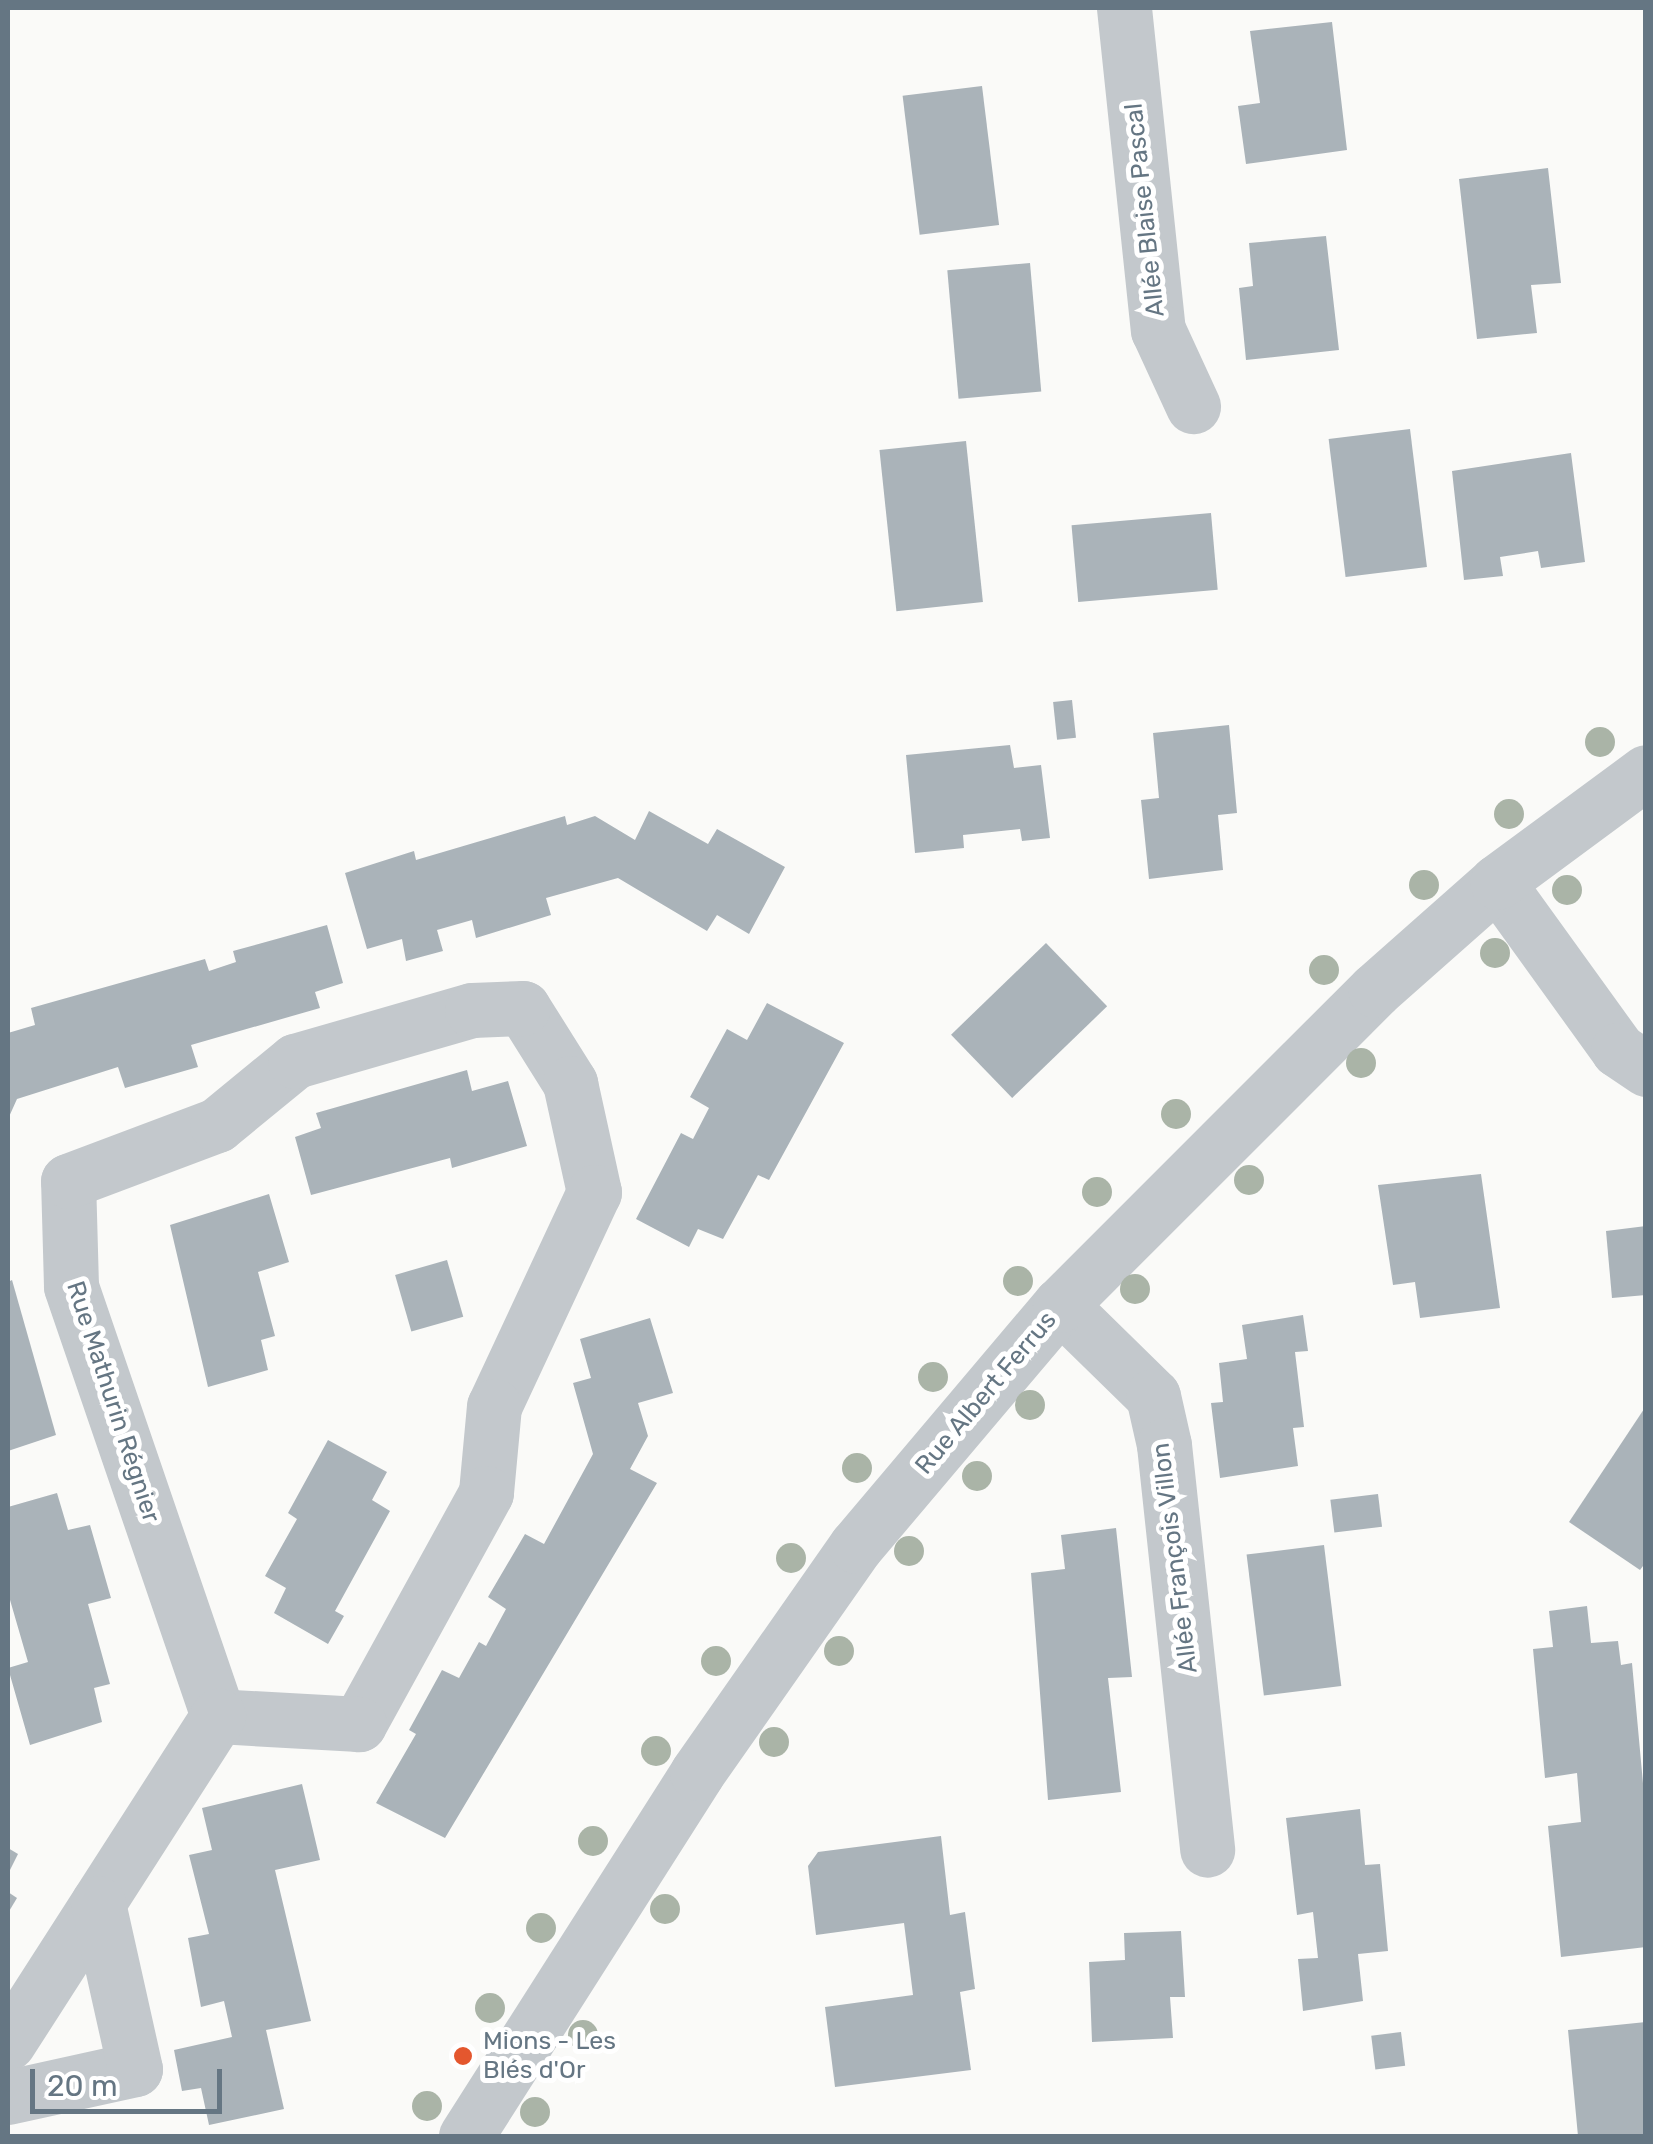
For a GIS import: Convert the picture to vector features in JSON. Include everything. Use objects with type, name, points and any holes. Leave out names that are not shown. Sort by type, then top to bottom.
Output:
[{"type":"street","name":"Allée Blaise Pascal","points":[[1124,8],[1158,330],[1193,406]]},
{"type":"street","name":"Rue Albert Ferrus","points":[[466,2136],[697,1773],[856,1546],[1060,1305],[1230,1130],[1497,882],[1646,772]]},
{"type":"street","points":[[1497,882],[1618,1050],[1646,1070]]},
{"type":"street","name":"Rue Mathurin Régnier","points":[[524,1008],[570,1083],[594,1192],[494,1406],[486,1493],[359,1724],[218,1716],[71,1286],[68,1181],[217,1124],[295,1061],[472,1010],[524,1008]]},
{"type":"street","name":"Allée François Villon","points":[[1060,1305],[1152,1396],[1164,1446],[1208,1850]]},
{"type":"street","points":[[8,2043],[218,1716]]},
{"type":"street","points":[[8,2097],[134,2068],[98,1903]]},
{"type":"building","points":[[1332,22],[1347,150],[1246,164],[1238,106],[1260,103],[1250,31]]},
{"type":"building","points":[[982,86],[999,225],[920,235],[903,96]]},
{"type":"building","points":[[1548,168],[1561,283],[1531,285],[1537,333],[1477,339],[1459,179]]},
{"type":"building","points":[[1326,236],[1339,350],[1246,360],[1239,288],[1253,286],[1249,243]]},
{"type":"building","points":[[1030,263],[1041,392],[959,399],[947,270]]},
{"type":"building","points":[[1410,429],[1427,567],[1346,577],[1329,439]]},
{"type":"building","points":[[966,441],[983,602],[896,611],[879,450]]},
{"type":"building","points":[[1571,453],[1585,562],[1541,568],[1538,551],[1500,557],[1503,576],[1464,580],[1452,471]]},
{"type":"building","points":[[1211,513],[1218,590],[1078,602],[1072,525]]},
{"type":"building","points":[[1072,700],[1076,738],[1057,740],[1053,702]]},
{"type":"building","points":[[1229,725],[1237,813],[1218,815],[1223,870],[1149,879],[1141,800],[1159,798],[1153,733]]},
{"type":"building","points":[[1010,745],[1014,768],[1041,765],[1050,838],[1022,841],[1020,829],[963,835],[964,848],[915,853],[906,755]]},
{"type":"building","points":[[649,811],[708,844],[717,829],[785,867],[749,934],[717,915],[707,931],[618,878],[546,898],[551,915],[476,938],[472,920],[437,930],[443,951],[406,961],[402,939],[367,949],[345,873],[414,851],[416,860],[565,816],[567,825],[595,816],[635,840]]},
{"type":"building","points":[[327,925],[343,983],[315,992],[320,1008],[191,1045],[198,1067],[125,1088],[118,1067],[17,1099],[8,1119],[8,1033],[35,1025],[31,1008],[205,959],[209,971],[236,962],[233,951]]},
{"type":"building","points":[[1046,943],[1107,1006],[1012,1098],[951,1035]]},
{"type":"building","points":[[767,1003],[844,1043],[769,1180],[758,1175],[723,1239],[698,1229],[689,1247],[636,1219],[681,1133],[693,1139],[709,1108],[690,1097],[727,1029],[747,1040]]},
{"type":"building","points":[[467,1070],[472,1091],[508,1081],[527,1146],[452,1168],[450,1158],[311,1195],[295,1137],[321,1128],[316,1113]]},
{"type":"building","points":[[1481,1174],[1500,1308],[1420,1318],[1415,1282],[1393,1285],[1378,1185]]},
{"type":"building","points":[[269,1194],[289,1262],[258,1272],[275,1336],[261,1340],[268,1370],[208,1387],[170,1225]]},
{"type":"building","points":[[1646,1226],[1646,1295],[1612,1298],[1606,1231]]},
{"type":"building","points":[[447,1260],[463,1317],[411,1332],[395,1275]]},
{"type":"building","points":[[12,1280],[56,1435],[8,1451],[8,1282]]},
{"type":"building","points":[[1303,1315],[1308,1351],[1295,1352],[1304,1427],[1293,1428],[1298,1466],[1220,1478],[1211,1403],[1223,1402],[1219,1363],[1247,1359],[1242,1325]]},
{"type":"building","points":[[650,1318],[673,1393],[638,1403],[648,1436],[630,1469],[657,1483],[445,1838],[376,1803],[416,1734],[409,1730],[442,1670],[459,1678],[479,1642],[486,1646],[506,1609],[488,1597],[525,1534],[544,1544],[593,1454],[573,1383],[591,1378],[580,1339]]},
{"type":"building","points":[[1646,1406],[1646,1562],[1640,1570],[1569,1522]]},
{"type":"building","points":[[328,1440],[387,1472],[372,1500],[390,1511],[335,1611],[344,1616],[328,1644],[274,1613],[286,1588],[265,1576],[297,1519],[288,1513]]},
{"type":"building","points":[[57,1493],[68,1530],[90,1525],[111,1598],[88,1604],[110,1684],[94,1688],[102,1722],[30,1745],[8,1668],[28,1662],[8,1593],[8,1507]]},
{"type":"building","points":[[1378,1494],[1382,1527],[1334,1533],[1330,1500]]},
{"type":"building","points":[[1116,1528],[1132,1677],[1108,1678],[1121,1792],[1048,1800],[1031,1573],[1065,1569],[1061,1535]]},
{"type":"building","points":[[1324,1545],[1341,1686],[1264,1695],[1247,1555]]},
{"type":"building","points":[[1587,1606],[1591,1643],[1618,1641],[1621,1665],[1632,1663],[1646,1816],[1646,1947],[1561,1957],[1548,1826],[1581,1822],[1577,1773],[1545,1778],[1533,1649],[1553,1647],[1549,1611]]},
{"type":"building","points":[[302,1784],[320,1860],[275,1870],[311,2021],[266,2030],[284,2109],[209,2125],[201,2088],[182,2091],[174,2050],[232,2037],[224,2001],[201,2007],[188,1938],[209,1934],[189,1855],[212,1850],[202,1808]]},
{"type":"building","points":[[1360,1809],[1365,1865],[1380,1864],[1388,1951],[1358,1954],[1363,2001],[1303,2011],[1298,1959],[1318,1958],[1313,1912],[1297,1915],[1286,1818]]},
{"type":"building","points":[[941,1836],[950,1915],[965,1912],[975,1989],[960,1992],[971,2070],[835,2087],[825,2007],[913,1995],[904,1923],[816,1935],[808,1866],[818,1852]]},
{"type":"building","points":[[8,1848],[18,1854],[8,1874]]},
{"type":"building","points":[[8,1892],[17,1898],[8,1913]]},
{"type":"building","points":[[1181,1931],[1185,1997],[1170,1997],[1173,2038],[1092,2042],[1089,1962],[1125,1960],[1124,1933]]},
{"type":"building","points":[[1646,2022],[1646,2136],[1578,2136],[1568,2030]]},
{"type":"building","points":[[1401,2032],[1405,2066],[1375,2069],[1371,2036]]},
{"type":"place","name":"Mions - Les Blés d'Or","points":[[463,2056]]}]
